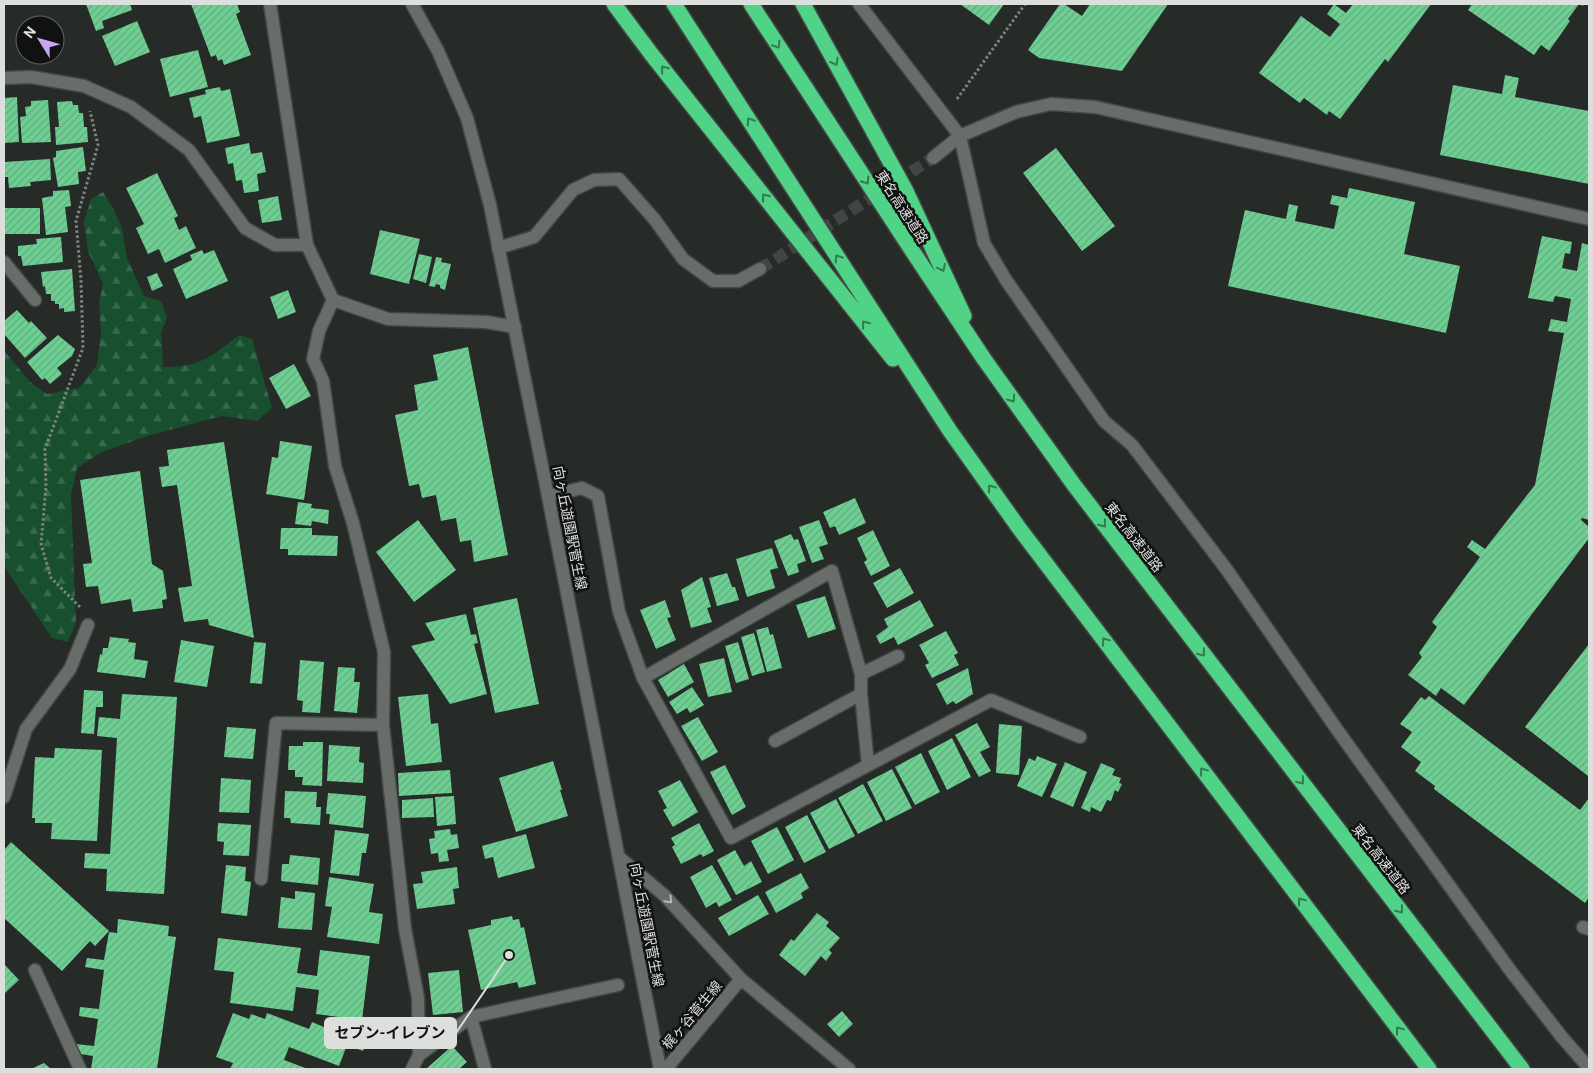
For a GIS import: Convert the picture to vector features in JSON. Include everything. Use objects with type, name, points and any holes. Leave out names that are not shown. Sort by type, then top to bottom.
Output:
[{"type":"highway","points":[[614,4],[652,55],[950,431]]},
{"type":"highway","points":[[674,4],[950,431],[1019,528],[1429,1069]]},
{"type":"highway","name":"東名高速道路","points":[[751,4],[984,359],[1074,485],[1522,1069]]},
{"type":"highway","points":[[803,4],[905,189],[984,359]]},
{"type":"street","points":[[270,4],[307,245],[333,300],[388,319],[486,322],[515,327]]},
{"type":"street","name":"向ヶ丘遊園駅菅生線","points":[[412,4],[438,51],[467,118],[490,205],[660,1069]]},
{"type":"street","points":[[859,4],[960,136],[984,242],[1006,280],[1104,421],[1132,445],[1227,570],[1338,731],[1510,970],[1561,1036],[1589,1068]]},
{"type":"street","points":[[4,78],[31,77],[84,86],[132,107],[189,150],[245,228],[275,245],[307,245]]},
{"type":"street","points":[[933,158],[960,136],[1016,112],[1051,104],[1095,107],[1589,219]]},
{"type":"street","points":[[498,248],[534,237],[573,190],[594,180],[618,179],[655,220],[683,259],[713,281],[738,281],[760,269]]},
{"type":"street","points":[[4,262],[35,300]]},
{"type":"street","points":[[333,300],[319,331],[313,359],[323,381],[335,466],[353,523],[384,652],[383,725],[405,928],[418,998],[419,1055]]},
{"type":"street","points":[[548,496],[582,488],[598,496],[619,612],[644,678],[730,838],[991,700],[1080,737]]},
{"type":"street","points":[[644,678],[832,571],[861,674],[868,765]]},
{"type":"street","points":[[4,797],[26,728],[70,668],[89,621]]},
{"type":"street","points":[[861,674],[898,656]]},
{"type":"street","points":[[775,741],[862,694]]},
{"type":"street","points":[[261,879],[276,723],[383,725]]},
{"type":"street","points":[[619,857],[664,895],[741,979],[849,1069]]},
{"type":"street","points":[[35,970],[80,1069]]},
{"type":"street","name":"梶ヶ谷菅生線","points":[[666,1069],[741,979]]},
{"type":"street","points":[[412,1069],[419,1055],[471,1017],[618,985]]},
{"type":"street","points":[[471,1017],[485,1069]]},
{"type":"path","points":[[945,115],[1025,4]]},
{"type":"path","points":[[84,86],[98,145],[76,221],[81,280],[83,348],[46,449],[46,487],[41,544],[51,578],[89,621]]},
{"type":"green space","points":[[103,192],[122,228],[127,258],[144,296],[161,301],[167,317],[161,333],[163,367],[176,367],[196,363],[213,355],[239,335],[252,339],[272,408],[257,421],[221,416],[144,437],[100,453],[77,468],[71,495],[76,623],[68,642],[52,638],[4,566],[4,351],[31,383],[47,394],[79,388],[97,365],[101,331],[99,303],[103,284],[88,251],[84,222],[91,199]]},
{"type":"building","points":[[86,4],[130,4],[132,10],[102,21],[104,28],[96,31]]},
{"type":"building","points":[[191,4],[237,4],[240,12],[236,14],[251,55],[224,65],[222,59],[218,61],[216,55],[211,57]]},
{"type":"building","points":[[960,4],[1004,4],[989,25]]},
{"type":"building","points":[[1060,4],[1064,4],[1082,16],[1090,4],[1168,4],[1122,71],[1039,58],[1028,50]]},
{"type":"building","points":[[1334,4],[1346,13],[1353,4],[1431,4],[1388,62],[1385,59],[1340,119],[1329,111],[1327,115],[1304,98],[1300,103],[1259,73],[1301,16],[1330,37],[1340,24],[1327,14]]},
{"type":"building","points":[[1472,4],[1579,4],[1568,19],[1570,21],[1549,51],[1541,45],[1534,55],[1468,10]]},
{"type":"building","points":[[137,21],[150,52],[115,66],[102,36]]},
{"type":"building","points":[[198,50],[208,87],[170,97],[160,59]]},
{"type":"building","points":[[1505,75],[1519,78],[1515,97],[1589,111],[1589,184],[1440,155],[1453,85],[1502,94]]},
{"type":"building","points":[[220,87],[221,91],[230,89],[240,136],[207,143],[201,116],[194,118],[189,98],[206,94],[205,90]]},
{"type":"building","points":[[17,97],[19,142],[4,143],[4,98]]},
{"type":"building","points":[[48,100],[51,142],[22,143],[20,117],[26,116],[25,107],[31,106],[31,101]]},
{"type":"building","points":[[72,101],[73,105],[78,105],[79,113],[83,113],[84,127],[87,127],[88,142],[56,145],[55,127],[59,127],[57,102]]},
{"type":"building","points":[[249,143],[251,154],[262,152],[266,172],[257,174],[259,191],[244,193],[242,180],[236,181],[233,163],[228,164],[225,148]]},
{"type":"building","points":[[83,147],[86,171],[78,172],[79,184],[58,187],[53,158],[56,157],[56,151]]},
{"type":"building","points":[[1056,148],[1115,226],[1082,251],[1023,173]]},
{"type":"building","points":[[50,159],[51,180],[30,182],[31,186],[9,188],[8,177],[4,177],[4,162]]},
{"type":"building","points":[[157,173],[178,216],[174,218],[179,230],[186,226],[196,248],[165,263],[159,249],[148,254],[136,228],[144,224],[126,188]]},
{"type":"building","points":[[1349,188],[1415,202],[1404,254],[1460,266],[1446,333],[1228,286],[1245,210],[1286,219],[1289,204],[1298,206],[1295,221],[1334,229],[1339,206],[1330,204],[1332,195],[1347,198]]},
{"type":"building","points":[[69,190],[71,206],[65,207],[68,232],[46,235],[42,198],[53,196],[53,191]]},
{"type":"building","points":[[278,196],[282,220],[262,223],[258,200]]},
{"type":"building","points":[[4,208],[40,208],[40,234],[4,234]]},
{"type":"building","points":[[380,230],[420,239],[409,284],[370,274]]},
{"type":"building","points":[[1542,236],[1572,242],[1570,254],[1565,253],[1562,268],[1577,271],[1582,243],[1589,245],[1589,520],[1582,518],[1581,520],[1589,527],[1589,538],[1464,705],[1441,688],[1436,696],[1408,675],[1422,657],[1419,653],[1437,627],[1432,622],[1480,557],[1467,547],[1472,540],[1485,549],[1535,485],[1564,333],[1548,331],[1551,319],[1567,322],[1571,299],[1555,296],[1553,302],[1528,298]]},
{"type":"building","points":[[61,237],[63,262],[23,266],[21,256],[18,256],[18,246],[37,244],[36,239]]},
{"type":"building","points":[[202,250],[204,254],[214,250],[228,281],[186,299],[173,269],[192,260],[190,255]]},
{"type":"building","points":[[419,254],[432,257],[426,283],[413,279]]},
{"type":"building","points":[[436,257],[442,258],[441,262],[451,264],[445,290],[436,284],[435,287],[429,286]]},
{"type":"building","points":[[72,269],[75,311],[64,312],[64,308],[59,309],[59,304],[51,301],[51,294],[46,294],[41,272]]},
{"type":"building","points":[[157,273],[163,286],[152,291],[147,277]]},
{"type":"building","points":[[288,290],[296,312],[278,319],[270,297]]},
{"type":"building","points":[[17,310],[29,323],[31,321],[47,338],[25,358],[4,334],[4,321]]},
{"type":"building","points":[[58,335],[75,349],[72,356],[57,368],[62,374],[50,384],[45,378],[42,380],[27,362]]},
{"type":"building","points":[[468,347],[508,555],[474,562],[471,540],[460,542],[456,518],[441,521],[436,495],[422,498],[419,484],[409,486],[395,415],[418,410],[414,385],[438,380],[433,355]]},
{"type":"building","points":[[294,364],[311,396],[286,409],[269,378]]},
{"type":"building","points":[[280,441],[312,446],[304,500],[266,494],[272,457],[278,458]]},
{"type":"building","points":[[224,442],[254,638],[209,625],[208,619],[184,622],[178,588],[192,586],[177,485],[162,487],[159,467],[169,466],[167,450]]},
{"type":"building","points":[[140,471],[152,564],[163,571],[167,599],[162,600],[163,608],[133,612],[131,599],[101,604],[98,586],[86,587],[83,564],[92,563],[80,480]]},
{"type":"building","points":[[855,498],[866,523],[839,535],[835,526],[830,528],[823,512]]},
{"type":"building","points":[[298,502],[312,504],[311,508],[329,510],[328,524],[312,521],[311,526],[295,524]]},
{"type":"building","points":[[418,520],[456,570],[414,602],[376,552]]},
{"type":"building","points":[[819,520],[828,544],[819,547],[824,559],[812,563],[799,527]]},
{"type":"building","points":[[281,528],[312,528],[312,535],[338,536],[337,556],[288,555],[288,549],[280,549]]},
{"type":"building","points":[[873,530],[890,566],[871,576],[864,562],[867,560],[857,538]]},
{"type":"building","points":[[791,534],[794,540],[798,539],[806,561],[797,564],[799,572],[788,576],[774,541]]},
{"type":"building","points":[[772,548],[778,568],[770,570],[775,588],[747,597],[736,559]]},
{"type":"building","points":[[900,568],[914,593],[887,608],[873,583]]},
{"type":"building","points":[[727,573],[732,587],[735,587],[739,600],[717,606],[709,578]]},
{"type":"building","points":[[702,577],[711,607],[707,608],[712,622],[691,628],[681,590]]},
{"type":"building","points":[[825,596],[836,629],[808,638],[796,605]]},
{"type":"building","points":[[517,598],[539,704],[495,713],[473,608]]},
{"type":"building","points":[[665,600],[671,617],[667,618],[676,640],[656,649],[640,610]]},
{"type":"building","points":[[920,600],[934,626],[898,645],[894,637],[880,644],[876,636],[888,627],[884,619]]},
{"type":"building","points":[[466,614],[471,635],[476,634],[478,643],[474,644],[487,694],[450,704],[411,646],[435,640],[425,623]]},
{"type":"building","points":[[768,627],[770,635],[773,634],[782,668],[767,672],[756,630]]},
{"type":"building","points":[[946,631],[958,653],[954,655],[959,665],[932,678],[925,665],[929,663],[919,645]]},
{"type":"building","points":[[754,633],[765,672],[752,676],[741,637]]},
{"type":"building","points":[[110,637],[129,639],[128,642],[136,643],[134,659],[148,661],[145,678],[97,672],[100,654],[102,655],[103,648],[108,648]]},
{"type":"building","points":[[181,640],[214,646],[207,687],[174,682]]},
{"type":"building","points":[[254,642],[266,643],[262,684],[250,683]]},
{"type":"building","points":[[738,642],[749,679],[736,683],[725,646]]},
{"type":"building","points":[[1589,644],[1589,774],[1588,776],[1525,727]]},
{"type":"building","points":[[724,658],[732,692],[708,697],[699,664]]},
{"type":"building","points":[[300,660],[324,662],[320,713],[302,712],[303,701],[297,700]]},
{"type":"building","points":[[684,664],[694,682],[668,697],[658,680]]},
{"type":"building","points":[[338,667],[355,668],[354,682],[360,682],[357,713],[334,711]]},
{"type":"building","points":[[968,668],[973,694],[956,704],[953,701],[947,705],[936,684]]},
{"type":"building","points":[[692,687],[704,705],[690,713],[687,708],[677,714],[669,702]]},
{"type":"building","points":[[84,690],[103,691],[103,707],[96,707],[94,734],[81,733]]},
{"type":"building","points":[[122,694],[177,697],[164,894],[106,891],[107,869],[84,868],[85,853],[110,854],[117,738],[97,736],[99,717],[120,719]]},
{"type":"building","points":[[428,694],[431,724],[438,723],[442,762],[406,766],[398,697]]},
{"type":"building","points":[[1429,696],[1580,810],[1589,798],[1589,897],[1585,903],[1434,789],[1435,786],[1415,771],[1421,762],[1401,747],[1412,732],[1400,724],[1421,697],[1425,700]]},
{"type":"building","points":[[698,717],[718,752],[702,761],[681,726]]},
{"type":"building","points":[[977,723],[990,747],[980,752],[991,771],[979,777],[955,735]]},
{"type":"building","points":[[999,724],[1022,726],[1019,775],[996,773]]},
{"type":"building","points":[[227,727],[256,729],[253,759],[224,757]]},
{"type":"building","points":[[952,738],[971,777],[947,790],[928,751]]},
{"type":"building","points":[[303,742],[323,742],[322,786],[302,785],[303,777],[295,777],[295,770],[288,770],[289,746],[303,746]]},
{"type":"building","points":[[329,745],[360,747],[359,762],[364,763],[363,783],[327,781]]},
{"type":"building","points":[[55,748],[102,750],[97,841],[51,839],[52,823],[35,823],[35,818],[32,818],[35,757],[54,758]]},
{"type":"building","points":[[921,753],[940,792],[915,805],[895,767]]},
{"type":"building","points":[[1037,756],[1057,764],[1042,797],[1017,786],[1029,758],[1035,761]]},
{"type":"building","points":[[553,761],[568,816],[516,832],[499,778]]},
{"type":"building","points":[[1065,762],[1087,772],[1073,807],[1050,797]]},
{"type":"building","points":[[1101,763],[1115,769],[1112,775],[1121,778],[1119,783],[1122,784],[1118,792],[1115,790],[1111,801],[1107,800],[1101,812],[1091,807],[1090,812],[1081,808]]},
{"type":"building","points":[[725,765],[746,807],[732,815],[710,772]]},
{"type":"building","points":[[892,769],[912,808],[886,821],[867,782]]},
{"type":"building","points":[[450,770],[452,793],[399,796],[398,773]]},
{"type":"building","points":[[221,778],[251,780],[249,813],[219,812]]},
{"type":"building","points":[[680,780],[698,812],[673,827],[663,810],[667,808],[658,791]]},
{"type":"building","points":[[863,784],[883,821],[858,834],[838,798]]},
{"type":"building","points":[[285,791],[317,792],[316,807],[321,807],[320,825],[291,823],[290,818],[284,818]]},
{"type":"building","points":[[328,793],[366,796],[363,828],[329,824],[330,814],[326,814]]},
{"type":"building","points":[[454,796],[456,824],[437,826],[435,797]]},
{"type":"building","points":[[433,798],[434,817],[402,818],[402,800]]},
{"type":"building","points":[[836,799],[855,836],[829,849],[810,813]]},
{"type":"building","points":[[807,815],[826,852],[804,863],[785,827]]},
{"type":"building","points":[[218,823],[251,825],[249,856],[223,855],[224,842],[217,841]]},
{"type":"building","points":[[699,823],[714,851],[703,857],[701,854],[681,864],[672,847],[675,845],[671,838]]},
{"type":"building","points":[[777,827],[794,860],[768,874],[751,841]]},
{"type":"building","points":[[450,829],[451,835],[457,834],[459,848],[447,850],[449,861],[439,862],[438,853],[431,854],[429,839],[435,838],[434,831]]},
{"type":"building","points":[[335,830],[369,834],[366,853],[362,853],[359,876],[330,873]]},
{"type":"building","points":[[526,834],[535,868],[498,878],[493,857],[485,859],[482,846]]},
{"type":"building","points":[[11,842],[109,931],[95,946],[90,941],[62,971],[4,918],[4,850]]},
{"type":"building","points":[[735,850],[744,866],[751,861],[762,882],[736,895],[717,860]]},
{"type":"building","points":[[290,855],[320,858],[318,885],[281,881],[282,864],[289,864]]},
{"type":"building","points":[[226,865],[246,867],[245,881],[251,882],[247,916],[221,913]]},
{"type":"building","points":[[712,865],[732,900],[719,907],[716,902],[706,908],[690,877]]},
{"type":"building","points":[[457,867],[459,888],[453,889],[455,904],[417,909],[413,884],[423,883],[421,872]]},
{"type":"building","points":[[801,873],[809,888],[801,893],[803,898],[776,913],[765,892]]},
{"type":"building","points":[[329,877],[374,884],[369,912],[383,914],[379,944],[327,937],[332,907],[325,906]]},
{"type":"building","points":[[295,891],[315,893],[312,930],[278,928],[281,897],[295,899]]},
{"type":"building","points":[[758,895],[769,914],[729,936],[718,918]]},
{"type":"building","points":[[817,913],[829,922],[826,926],[840,938],[829,950],[832,953],[826,961],[821,956],[805,976],[779,955],[791,939],[794,941]]},
{"type":"building","points":[[512,916],[513,920],[519,919],[521,928],[524,927],[536,984],[519,988],[517,982],[481,990],[468,930],[491,925],[491,920]]},
{"type":"building","points":[[118,919],[169,926],[168,936],[176,937],[157,1069],[91,1069],[93,1056],[74,1053],[76,1044],[94,1046],[98,1019],[79,1016],[80,1007],[99,1009],[104,970],[85,967],[87,958],[104,960],[109,932],[117,933]]},
{"type":"building","points":[[218,938],[301,948],[297,973],[317,976],[320,950],[370,956],[362,1020],[316,1014],[319,990],[296,987],[293,1011],[230,1003],[234,972],[214,970]]},
{"type":"building","points":[[4,964],[19,980],[5,993],[4,992]]},
{"type":"building","points":[[459,970],[463,1012],[433,1015],[428,973]]},
{"type":"building","points":[[842,1011],[853,1024],[839,1037],[827,1024]]},
{"type":"building","points":[[233,1013],[249,1019],[251,1014],[265,1019],[267,1013],[309,1029],[312,1022],[324,1027],[326,1021],[345,1028],[347,1022],[370,1031],[363,1051],[347,1045],[339,1066],[289,1047],[284,1060],[308,1069],[230,1069],[233,1063],[216,1057]]},
{"type":"building","points":[[452,1046],[467,1062],[459,1069],[426,1069]]},
{"type":"building","points":[[44,1063],[51,1069],[31,1069]]},
{"type":"tunnel","points":[[760,269],[933,158]]},
{"type":"place","name":"セブン-イレブン","points":[[509,955]]}]
